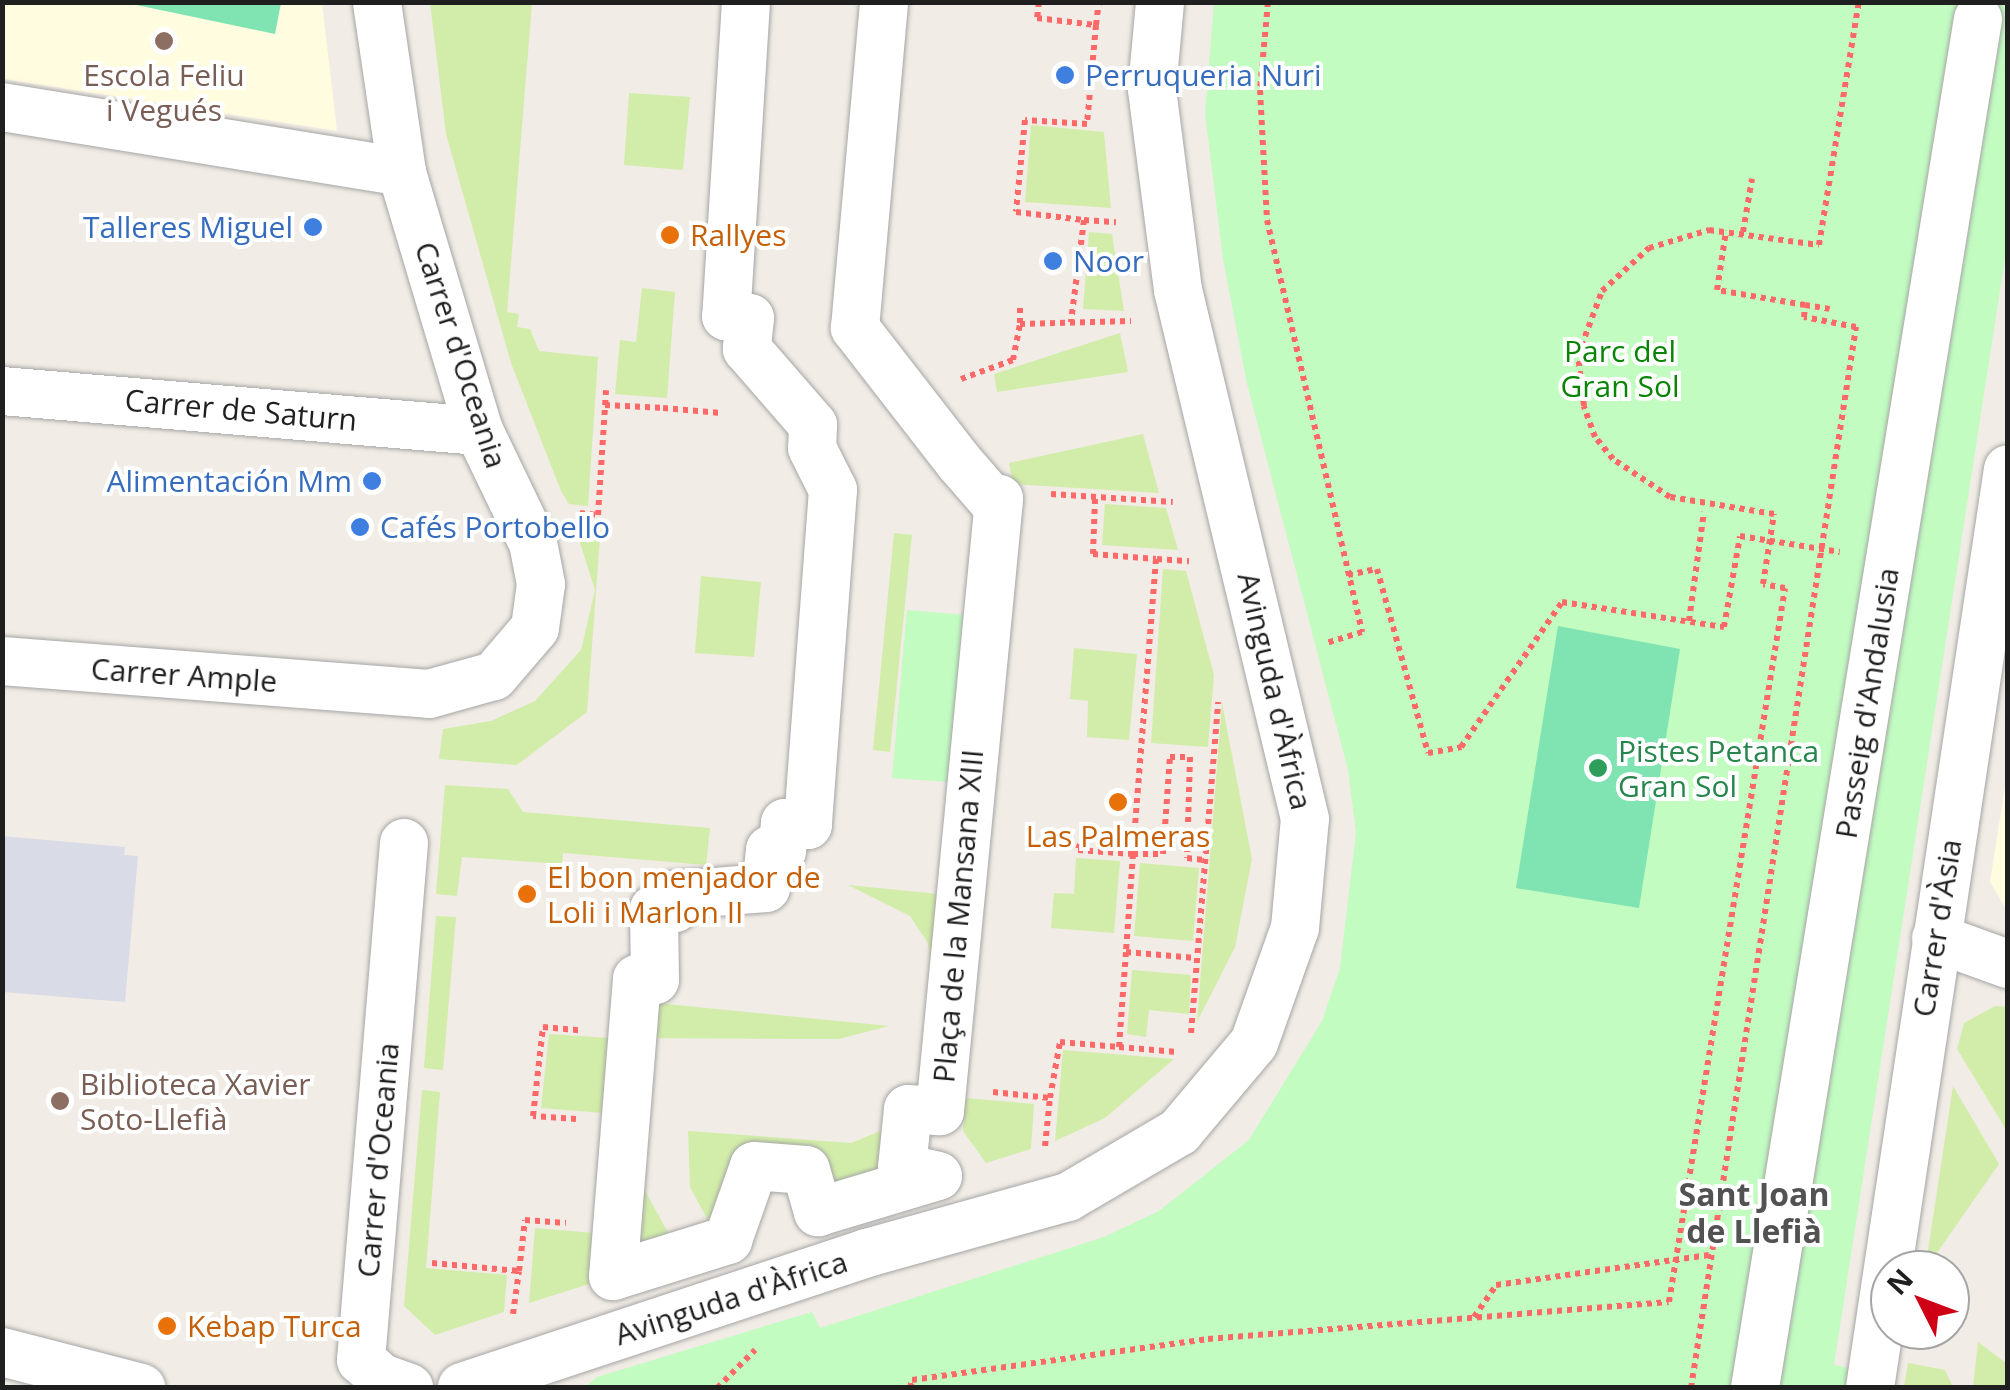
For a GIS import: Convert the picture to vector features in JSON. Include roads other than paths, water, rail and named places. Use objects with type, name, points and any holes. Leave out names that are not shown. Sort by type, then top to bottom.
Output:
[{"type":"street","name":"Carrer d'Oceania","points":[[365,688],[453,692],[494,676],[535,628],[541,584],[533,544],[478,430],[402,172],[377,2]]},
{"type":"street","name":"Plaça de la Mansana XIII","points":[[746,2],[726,316],[750,318],[747,349],[813,425],[812,448],[834,490],[808,825],[785,823],[782,852],[770,850],[766,888],[674,894],[675,908],[654,909],[655,980],[637,979],[613,1276],[728,1240],[754,1166],[806,1170],[818,1212],[938,1176],[902,1168],[908,1108],[940,1111],[999,499],[992,500],[946,447],[855,328],[884,2]]},
{"type":"street","name":"Avinguda d'Àfrica","points":[[422,1388],[463,1387],[867,1253],[1068,1197],[1178,1132],[1254,1043],[1294,928],[1306,820],[1178,290],[1152,89],[1160,2]]},
{"type":"street","name":"Passeig d'Andalusia","points":[[1755,1388],[1978,18]]},
{"type":"street","points":[[2,107],[402,172]]},
{"type":"street","name":"Carrer de Saturn","points":[[2,390],[478,430]]},
{"type":"street","name":"Carrer d'Àsia","points":[[1870,1388],[2008,469]]},
{"type":"street","name":"Carrer Ample","points":[[2,661],[365,688]]},
{"type":"street","name":"Carrer d'Oceania","points":[[404,843],[361,1360],[382,1378],[409,1388]]},
{"type":"street","points":[[1936,938],[2008,964]]},
{"type":"street","points":[[2,1352],[141,1388]]},
{"type":"place","name":"Escola Feliu i Vegués","points":[[164,41]]},
{"type":"place","name":"Perruqueria Nuri","points":[[1065,75]]},
{"type":"place","name":"Talleres Miguel","points":[[313,227]]},
{"type":"place","name":"Rallyes","points":[[670,235]]},
{"type":"place","name":"Noor","points":[[1053,261]]},
{"type":"place","name":"Alimentación Mm","points":[[372,481]]},
{"type":"place","name":"Cafés Portobello","points":[[360,527]]},
{"type":"place","name":"Pistes Petanca Gran Sol","points":[[1598,768]]},
{"type":"place","name":"Las Palmeras","points":[[1118,802]]},
{"type":"place","name":"El bon menjador de Loli i Marlon II","points":[[527,894]]},
{"type":"place","name":"Biblioteca Xavier Soto-Llefià","points":[[60,1101]]},
{"type":"place","name":"Kebap Turca","points":[[167,1326]]},
{"type":"district","name":"Sant Joan de Llefià","points":[[1754,1214]]},
{"type":"park label","name":"Parc del Gran Sol","points":[[1620,368]]}]
